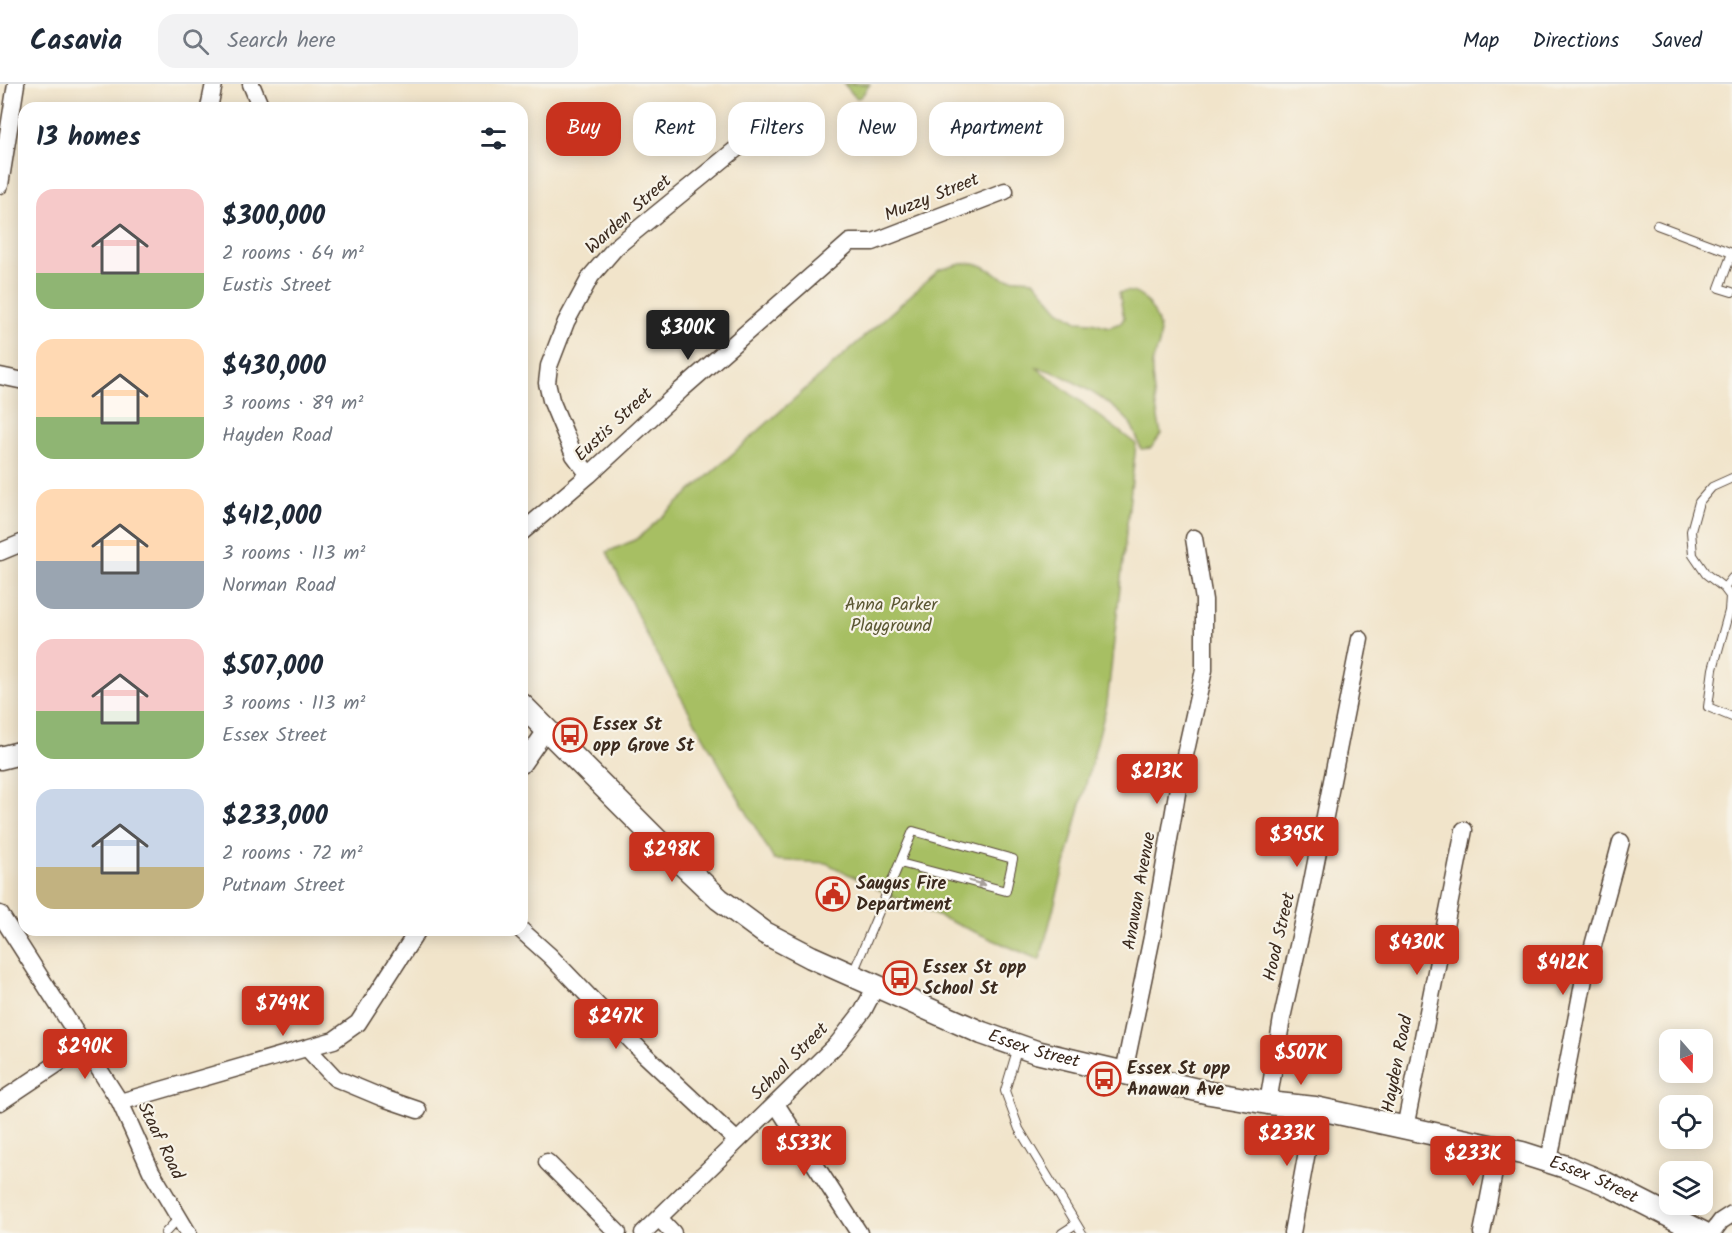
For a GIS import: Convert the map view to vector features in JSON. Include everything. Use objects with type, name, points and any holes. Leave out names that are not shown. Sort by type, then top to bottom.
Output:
[{"type":"main road","name":"Essex Street","points":[[528,711],[662,845],[739,915],[781,943],[982,1034],[1056,1058],[1210,1093],[1315,1108],[1499,1147],[1549,1161],[1624,1191],[1703,1233]]},
{"type":"main road","points":[[0,758],[18,754]]},
{"type":"street","points":[[0,185],[16,84]]},
{"type":"street","points":[[210,102],[214,84]]},
{"type":"street","points":[[251,84],[258,102]]},
{"type":"street","name":"Warden Street","points":[[589,476],[574,455],[551,400],[547,383],[549,366],[566,322],[591,276],[616,247],[728,156]]},
{"type":"street","name":"Muzzy Street","points":[[873,242],[1005,191]]},
{"type":"street","name":"Eustis Street","points":[[528,527],[589,476],[681,390],[850,242],[873,242]]},
{"type":"street","points":[[0,376],[18,380]]},
{"type":"street","name":"Anawan Avenue","points":[[1124,1072],[1152,937],[1179,782],[1204,670],[1204,600],[1194,538]]},
{"type":"street","points":[[0,552],[18,544]]},
{"type":"street","name":"Hood Street","points":[[1268,1102],[1282,1018],[1360,639]]},
{"type":"street","points":[[528,756],[547,729]]},
{"type":"street","name":"Hayden Road","points":[[1405,1128],[1464,830]]},
{"type":"street","points":[[1549,1161],[1584,979],[1621,842]]},
{"type":"street","name":"Staaf Road","points":[[0,914],[120,1102],[151,1171],[188,1233]]},
{"type":"street","points":[[120,1102],[334,1040],[358,1023],[414,936]]},
{"type":"street","points":[[528,936],[550,956],[645,1055],[737,1141]]},
{"type":"street","name":"School Street","points":[[643,1233],[850,1029],[863,1011],[876,986]]},
{"type":"street","points":[[0,1102],[84,1046]]},
{"type":"street","points":[[308,1048],[335,1078],[418,1110]]},
{"type":"street","points":[[776,1104],[859,1233]]},
{"type":"street","points":[[1292,1233],[1315,1108]]},
{"type":"street","points":[[1482,1233],[1499,1147]]},
{"type":"street","points":[[548,1162],[618,1233]]},
{"type":"street","points":[[1712,1233],[1721,1221],[1732,1214]]},
{"type":"street","points":[[659,1218],[673,1233]]},
{"type":"lane","points":[[1657,225],[1732,253],[1719,288],[1732,292]]},
{"type":"lane","points":[[1732,478],[1712,487],[1699,502],[1691,531],[1693,555],[1706,574],[1724,588],[1730,596],[1729,611],[1713,669],[1708,707],[1732,717]]},
{"type":"lane","points":[[1724,588],[1732,578]]},
{"type":"lane","points":[[852,975],[913,831],[1013,859],[1006,891],[900,862]]},
{"type":"lane","points":[[1018,1046],[1005,1091],[1019,1129],[1082,1233]]},
{"type":"lane","points":[[165,1233],[179,1218]]},
{"type":"lane","points":[[1062,1233],[1076,1224]]},
{"type":"green space","points":[[844,84],[870,84],[861,97],[856,98]]},
{"type":"green space","name":"Anna Parker Playground","points":[[974,263],[1004,278],[1034,280],[1059,310],[1077,321],[1109,327],[1121,323],[1124,318],[1119,293],[1127,291],[1135,293],[1154,312],[1160,337],[1152,371],[1161,434],[1151,448],[1141,449],[1130,423],[1100,398],[1073,381],[1037,368],[1136,444],[1107,704],[1040,960],[898,899],[826,863],[774,860],[654,650],[607,552],[637,539],[939,270]]},
{"type":"place","name":"Essex St opp Grove St","points":[[570,735]]},
{"type":"place","name":"Saugus Fire Department","points":[[833,894]]},
{"type":"place","name":"Essex St opp School St","points":[[900,978]]},
{"type":"place","name":"Essex St opp Anawan Ave","points":[[1104,1079]]}]
